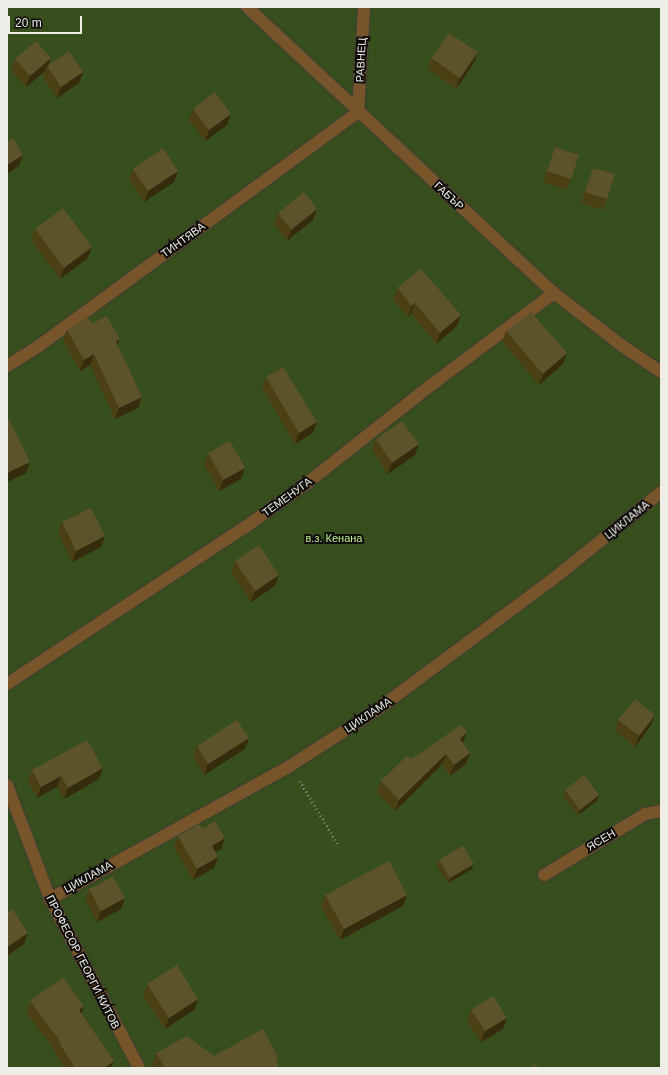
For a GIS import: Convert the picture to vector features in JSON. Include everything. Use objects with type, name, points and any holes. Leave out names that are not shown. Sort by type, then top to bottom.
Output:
[{"type":"street","name":"ГАБЪР","points":[[247,7],[554,293],[621,345],[661,372]]},
{"type":"street","name":"РАВНЕЦ","points":[[358,112],[364,7]]},
{"type":"street","name":"ТИНТЯВА","points":[[7,366],[40,345],[358,112]]},
{"type":"street","name":"ТЕМЕНУГА","points":[[7,684],[244,528],[307,483],[430,386],[554,293]]},
{"type":"street","name":"ЦИКЛАМА","points":[[50,899],[290,766],[378,709],[552,580],[661,492]]},
{"type":"street","name":"ПРОФЕСОР ГЕОРГИ КИТОВ","points":[[7,785],[50,899],[139,1068]]},
{"type":"street","name":"ЯСЕН","points":[[544,875],[645,814],[661,811]]},
{"type":"path","points":[[290,766],[338,844]]},
{"type":"green space","name":"в.з. Кенана","points":[[7,7],[661,7],[661,1068],[7,1068]]},
{"type":"building","points":[[449,33],[478,52],[460,78],[431,58]]},
{"type":"building","points":[[36,41],[51,58],[30,76],[15,59]]},
{"type":"building","points":[[69,51],[83,72],[61,87],[47,66]]},
{"type":"building","points":[[215,92],[231,114],[209,130],[193,109]]},
{"type":"building","points":[[13,138],[23,155],[7,165],[7,142]]},
{"type":"building","points":[[555,147],[579,155],[571,179],[547,171]]},
{"type":"building","points":[[163,148],[178,171],[148,191],[133,169]]},
{"type":"building","points":[[593,168],[615,174],[607,199],[585,192]]},
{"type":"building","points":[[304,192],[317,209],[291,230],[278,213]]},
{"type":"building","points":[[63,208],[92,247],[64,268],[35,229]]},
{"type":"building","points":[[421,269],[461,315],[440,333],[415,303],[412,306],[397,288]]},
{"type":"building","points":[[531,312],[567,353],[543,374],[506,331]]},
{"type":"building","points":[[107,316],[120,339],[116,342],[142,397],[119,408],[94,354],[84,360],[67,330],[88,318],[92,324]]},
{"type":"building","points":[[283,367],[317,422],[299,433],[266,377]]},
{"type":"building","points":[[9,419],[30,462],[7,473],[7,420]]},
{"type":"building","points":[[402,421],[419,444],[392,463],[376,439]]},
{"type":"building","points":[[230,441],[245,468],[223,480],[208,453]]},
{"type":"building","points":[[91,508],[105,536],[76,551],[62,522]]},
{"type":"building","points":[[259,545],[279,575],[255,591],[235,561]]},
{"type":"building","points":[[635,699],[655,715],[639,736],[618,720]]},
{"type":"building","points":[[237,720],[249,738],[208,764],[197,746]]},
{"type":"building","points":[[461,725],[467,732],[460,739],[470,753],[454,765],[446,754],[399,800],[381,781],[407,756],[411,759]]},
{"type":"building","points":[[87,740],[103,768],[68,788],[61,776],[41,787],[32,770]]},
{"type":"building","points":[[584,775],[599,795],[580,810],[565,790]]},
{"type":"building","points":[[215,821],[225,838],[212,846],[218,857],[197,869],[178,836],[200,824],[202,829]]},
{"type":"building","points":[[463,846],[474,864],[450,878],[439,860]]},
{"type":"building","points":[[389,861],[407,895],[344,929],[325,895]]},
{"type":"building","points":[[113,877],[125,898],[101,911],[89,889]]},
{"type":"building","points":[[12,909],[28,933],[7,947],[7,913]]},
{"type":"building","points":[[177,965],[198,999],[169,1018],[147,984]]},
{"type":"building","points":[[63,977],[84,1006],[79,1010],[114,1061],[104,1068],[75,1068],[59,1042],[60,1041],[30,1001]]},
{"type":"building","points":[[493,996],[507,1018],[485,1031],[471,1010]]},
{"type":"building","points":[[263,1029],[278,1057],[276,1059],[279,1068],[165,1068],[156,1053],[187,1036],[214,1056]]},
{"type":"building","points":[[536,1064],[539,1068],[531,1068]]}]
